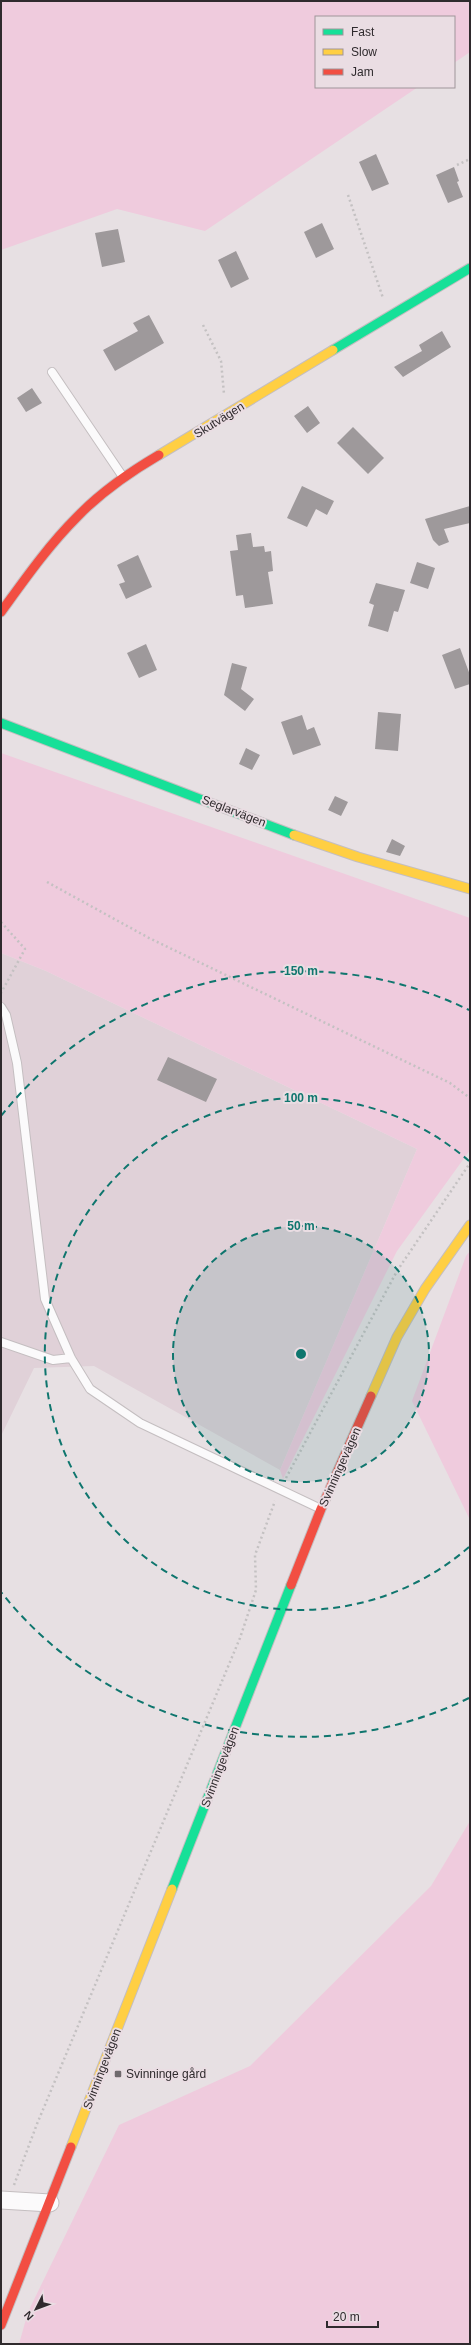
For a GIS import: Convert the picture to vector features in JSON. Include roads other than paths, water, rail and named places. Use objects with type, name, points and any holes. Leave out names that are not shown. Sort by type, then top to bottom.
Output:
[{"type":"main road","name":"Skutvägen","points":[[1,612],[45,554],[73,522],[90,504],[124,479],[388,316],[470,268]]},
{"type":"main road","name":"Seglarvägen","points":[[1,723],[302,837],[358,856],[470,889]]},
{"type":"main road","name":"Svinningevägen","points":[[1,2325],[321,1509],[396,1337],[425,1288],[470,1225]]},
{"type":"street","points":[[4,2201],[50,2203]]},
{"type":"lane","points":[[52,372],[124,479]]},
{"type":"lane","points":[[1,1007],[6,1015],[17,1063],[45,1299],[71,1358],[90,1389],[140,1423],[321,1509]]},
{"type":"lane","points":[[1,1342],[53,1360],[71,1358]]},
{"type":"place","name":"Svinninge gård","points":[[118,2074]]}]
